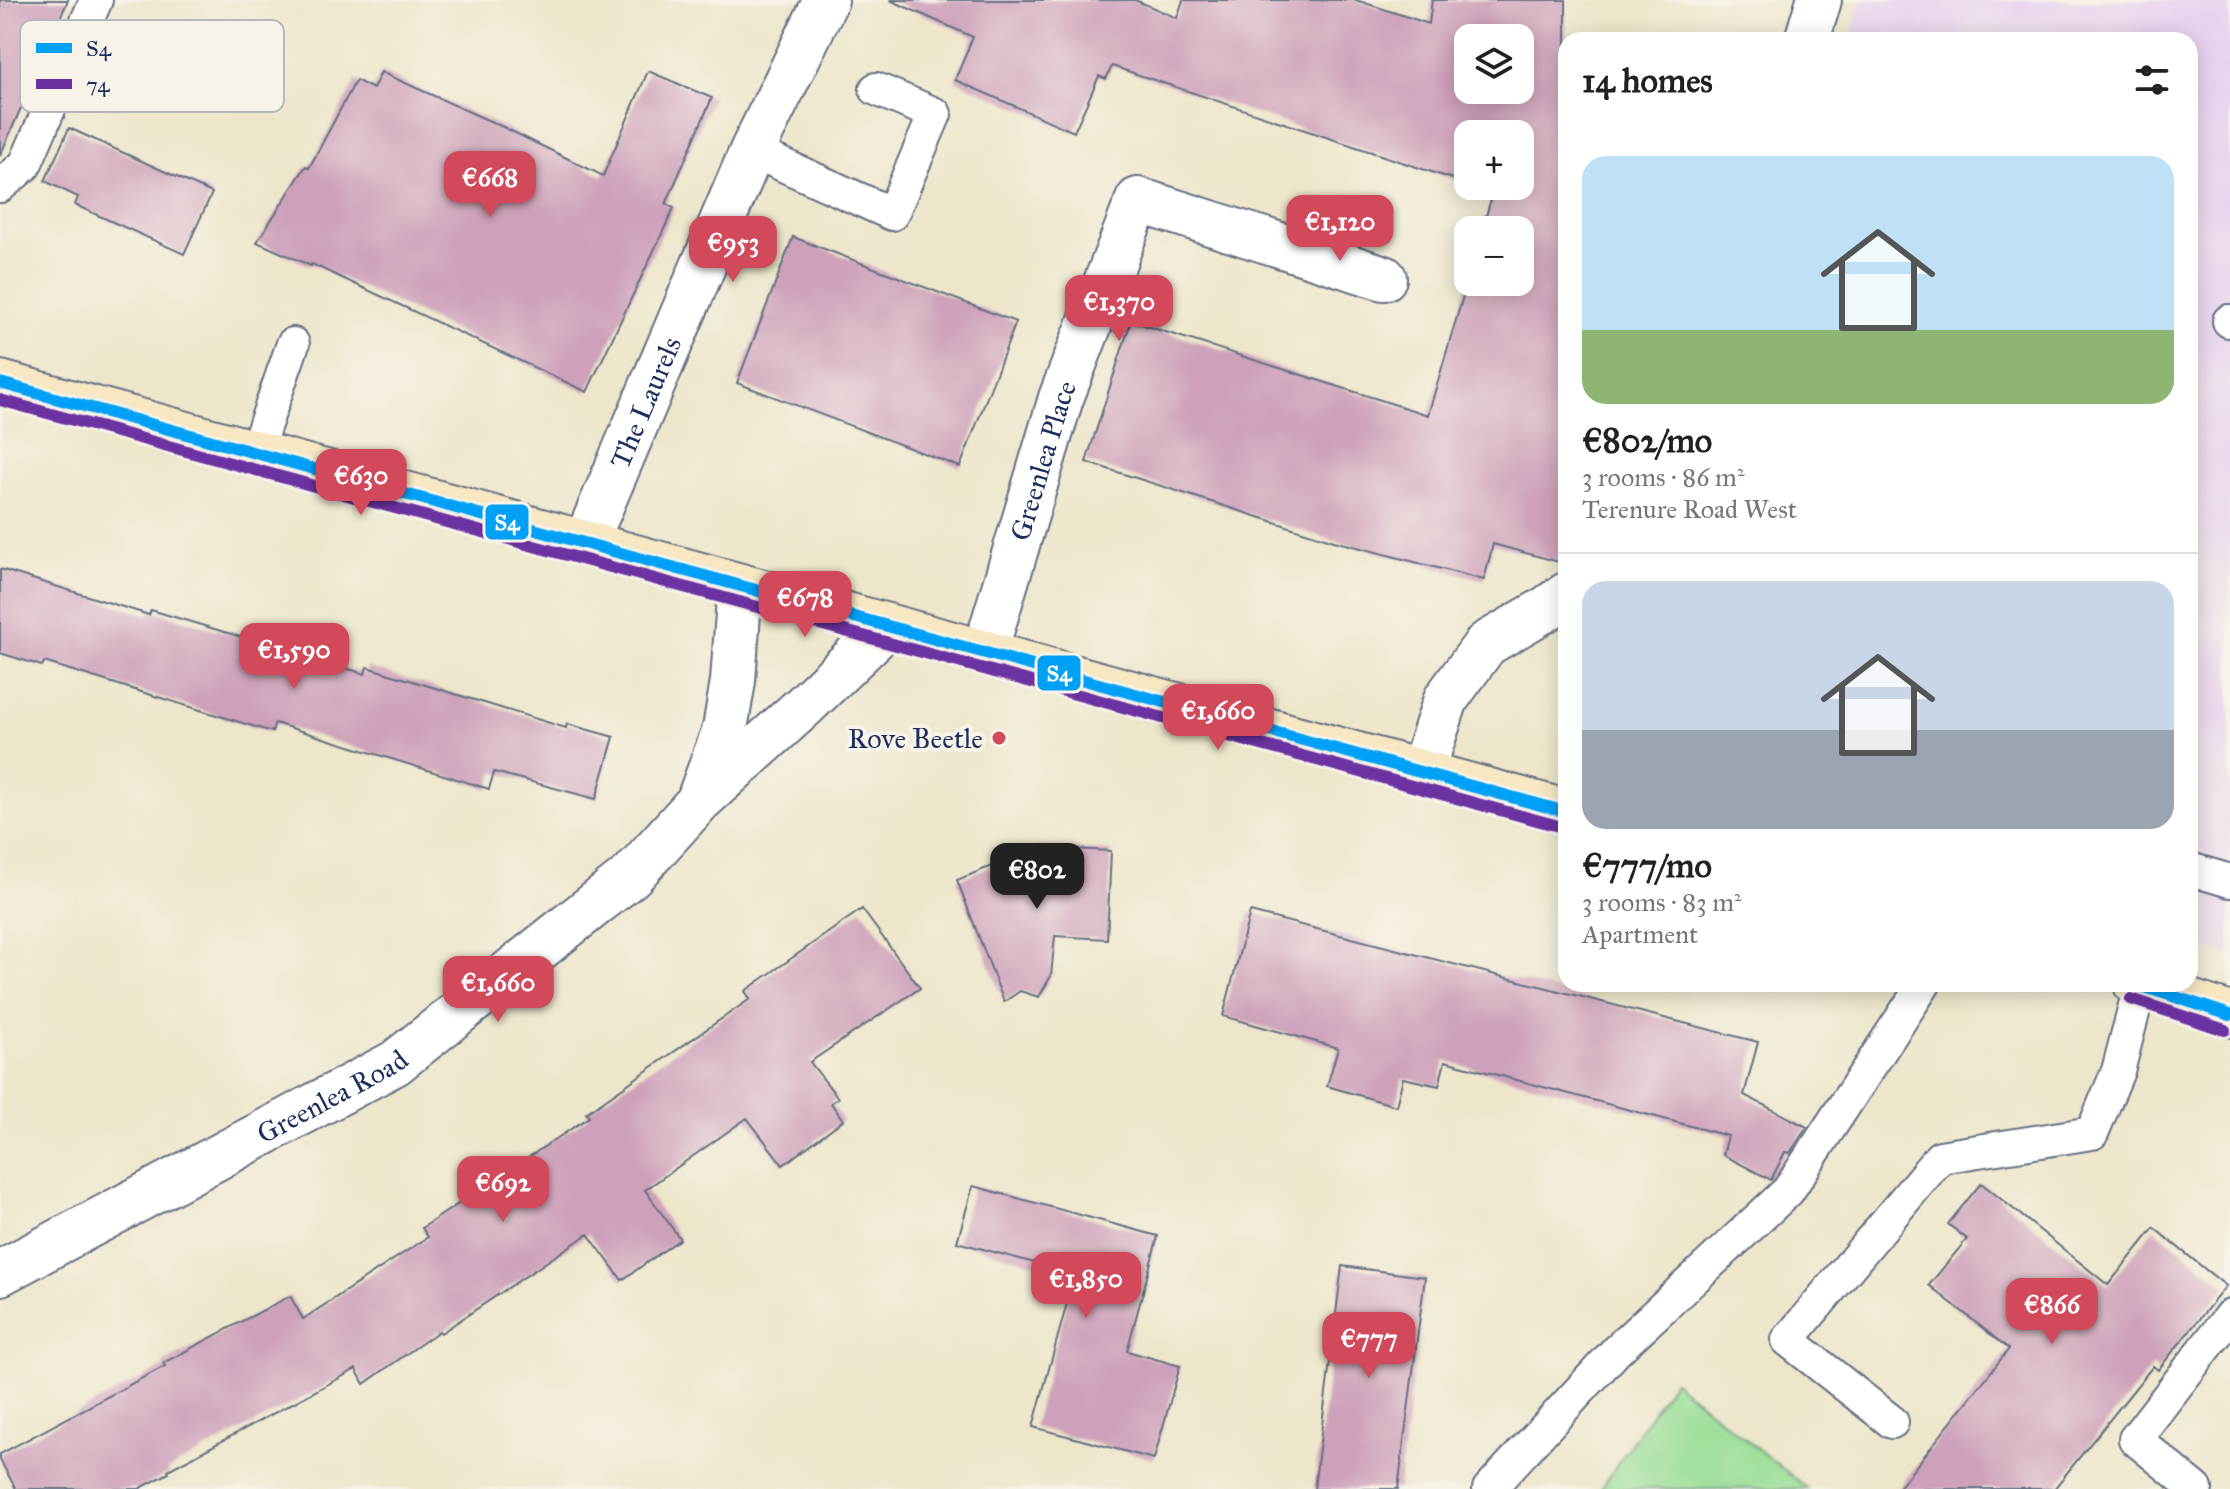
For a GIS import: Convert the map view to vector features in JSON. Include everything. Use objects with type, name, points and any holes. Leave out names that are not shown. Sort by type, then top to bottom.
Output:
[{"type":"main road","points":[[0,383],[1558,810]]},
{"type":"main road","points":[[2159,992],[2230,1015]]},
{"type":"street","name":"The Laurels","points":[[585,544],[752,151],[826,0]]},
{"type":"street","points":[[1809,32],[1819,0]]},
{"type":"street","name":"Greenlea Place","points":[[985,652],[1061,398],[1138,200],[1384,278]]},
{"type":"street","name":"Greenlea Road","points":[[699,801],[725,729],[733,681],[740,586]]},
{"type":"street","points":[[1422,772],[1446,699],[1486,644],[1558,600]]},
{"type":"street","name":"Greenlea Road","points":[[0,1273],[395,1063],[632,875],[699,801],[887,626]]},
{"type":"lane","points":[[87,20],[96,0]]},
{"type":"lane","points":[[752,151],[892,214],[935,114],[876,89]]},
{"type":"lane","points":[[0,186],[25,165],[48,112]]},
{"type":"lane","points":[[255,453],[293,344]]},
{"type":"lane","points":[[2198,871],[2230,881]]},
{"type":"lane","points":[[1489,1489],[1617,1350],[1788,1191],[1919,992]]},
{"type":"lane","points":[[1892,1422],[1788,1340],[1940,1157],[2092,1133],[2118,1071],[2136,992]]},
{"type":"lane","points":[[2196,1489],[2135,1439],[2230,1316]]},
{"type":"shaded area","points":[[1862,0],[2230,0],[2230,955],[2198,945],[2198,32],[1852,32]]},
{"type":"green space","points":[[1673,1381],[1808,1489],[1601,1489]]},
{"type":"building","points":[[0,0],[68,0],[59,20],[20,20],[20,110],[0,156]]},
{"type":"building","points":[[890,0],[1135,0],[1177,18],[1183,0],[1356,0],[1429,24],[1432,0],[1566,0],[1566,32],[1558,32],[1558,562],[1493,544],[1484,580],[1334,541],[1086,462],[1131,321],[1428,415],[1463,296],[1534,296],[1534,216],[1486,216],[1491,200],[1534,200],[1534,120],[1454,120],[1454,179],[1112,66],[1106,79],[1099,76],[1074,132],[955,80],[973,37]]},
{"type":"building","points":[[648,71],[712,98],[666,204],[674,208],[587,392],[312,264],[257,242],[306,166],[309,168],[356,80],[373,89],[381,72],[603,176]]},
{"type":"building","points":[[69,128],[212,193],[184,254],[75,205],[78,197],[45,181]]},
{"type":"building","points":[[793,237],[1016,322],[960,467],[737,383]]},
{"type":"building","points":[[0,569],[149,615],[151,610],[365,674],[367,667],[566,728],[567,724],[614,737],[596,799],[494,772],[489,789],[275,723],[272,732],[44,662],[42,666],[0,653]]},
{"type":"building","points":[[1039,847],[1111,851],[1107,939],[1055,936],[1051,976],[1039,997],[1020,991],[1004,1002],[957,880]]},
{"type":"building","points":[[862,909],[920,988],[810,1062],[838,1098],[831,1103],[843,1120],[783,1165],[747,1118],[645,1190],[680,1239],[622,1280],[588,1234],[364,1384],[356,1369],[168,1470],[169,1473],[139,1489],[16,1489],[0,1460],[0,1454],[290,1296],[303,1319],[428,1237],[422,1228],[589,1117],[586,1113],[750,999],[745,991]]},
{"type":"building","points":[[1250,912],[1758,1042],[1744,1095],[1807,1127],[1790,1153],[1785,1152],[1771,1180],[1723,1155],[1728,1136],[1445,1061],[1439,1086],[1403,1078],[1396,1106],[1327,1086],[1338,1048],[1223,1016]]},
{"type":"building","points":[[1981,1183],[2108,1285],[2154,1228],[2226,1286],[2158,1370],[2153,1366],[2054,1489],[1898,1489],[2009,1349],[1929,1285],[1967,1239],[1948,1224]]},
{"type":"building","points":[[973,1186],[1158,1236],[1127,1351],[1180,1366],[1154,1459],[1033,1427],[1075,1274],[957,1242]]},
{"type":"building","points":[[1342,1266],[1425,1277],[1398,1489],[1314,1489]]},
{"type":"transit line","name":"S4","points":[[0,383],[1558,810]]},
{"type":"transit line","name":"74","points":[[0,400],[1558,826]]},
{"type":"transit line","name":"S4","points":[[2160,992],[2230,1015]]},
{"type":"transit line","name":"74","points":[[2131,999],[2225,1030]]},
{"type":"place","name":"Rove Beetle","points":[[999,738]]}]
